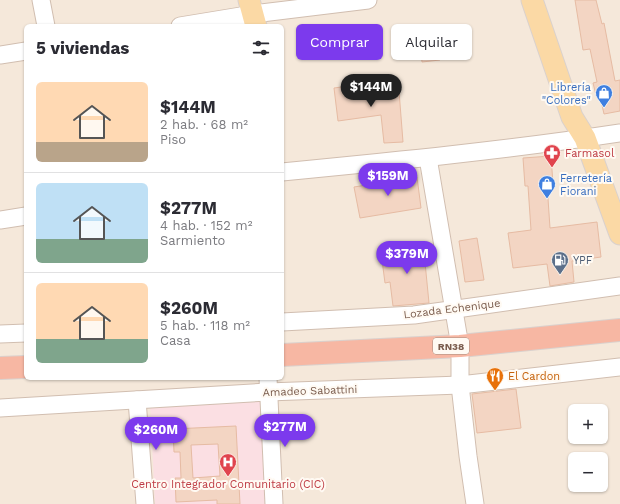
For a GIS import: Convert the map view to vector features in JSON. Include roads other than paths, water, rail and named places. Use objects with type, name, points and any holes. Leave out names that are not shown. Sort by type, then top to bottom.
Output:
[{"type":"highway","name":"RN38","points":[[284,355],[460,346],[620,330]]},
{"type":"highway","points":[[0,368],[24,367]]},
{"type":"main road","points":[[532,0],[572,117],[586,138]]},
{"type":"main road","points":[[544,0],[583,111],[586,138],[620,234]]},
{"type":"street","points":[[41,0],[46,24]]},
{"type":"street","points":[[191,24],[253,13],[368,0]]},
{"type":"street","points":[[0,55],[24,51]]},
{"type":"street","points":[[284,172],[428,158],[556,143],[620,133]]},
{"type":"street","points":[[428,158],[460,346],[460,385],[475,504]]},
{"type":"street","points":[[0,220],[24,216]]},
{"type":"street","name":"Lozada Echenique","points":[[284,322],[414,315],[620,286]]},
{"type":"street","points":[[0,334],[24,333]]},
{"type":"street","name":"Amadeo Sabattini","points":[[0,408],[138,400],[268,385],[460,385],[620,367]]},
{"type":"street","points":[[268,385],[274,504]]},
{"type":"street","points":[[138,400],[145,504]]},
{"type":"place","name":"Librería \"Colores\"","points":[[604,108]]},
{"type":"place","name":"Farmasol","points":[[552,168]]},
{"type":"place","name":"Ferretería Fiorani","points":[[547,199]]},
{"type":"place","name":"YPF","points":[[560,275]]},
{"type":"place","name":"El Cardon","points":[[495,391]]},
{"type":"place","name":"Centro Integrador Comunitario (CIC)","points":[[228,477]]}]
